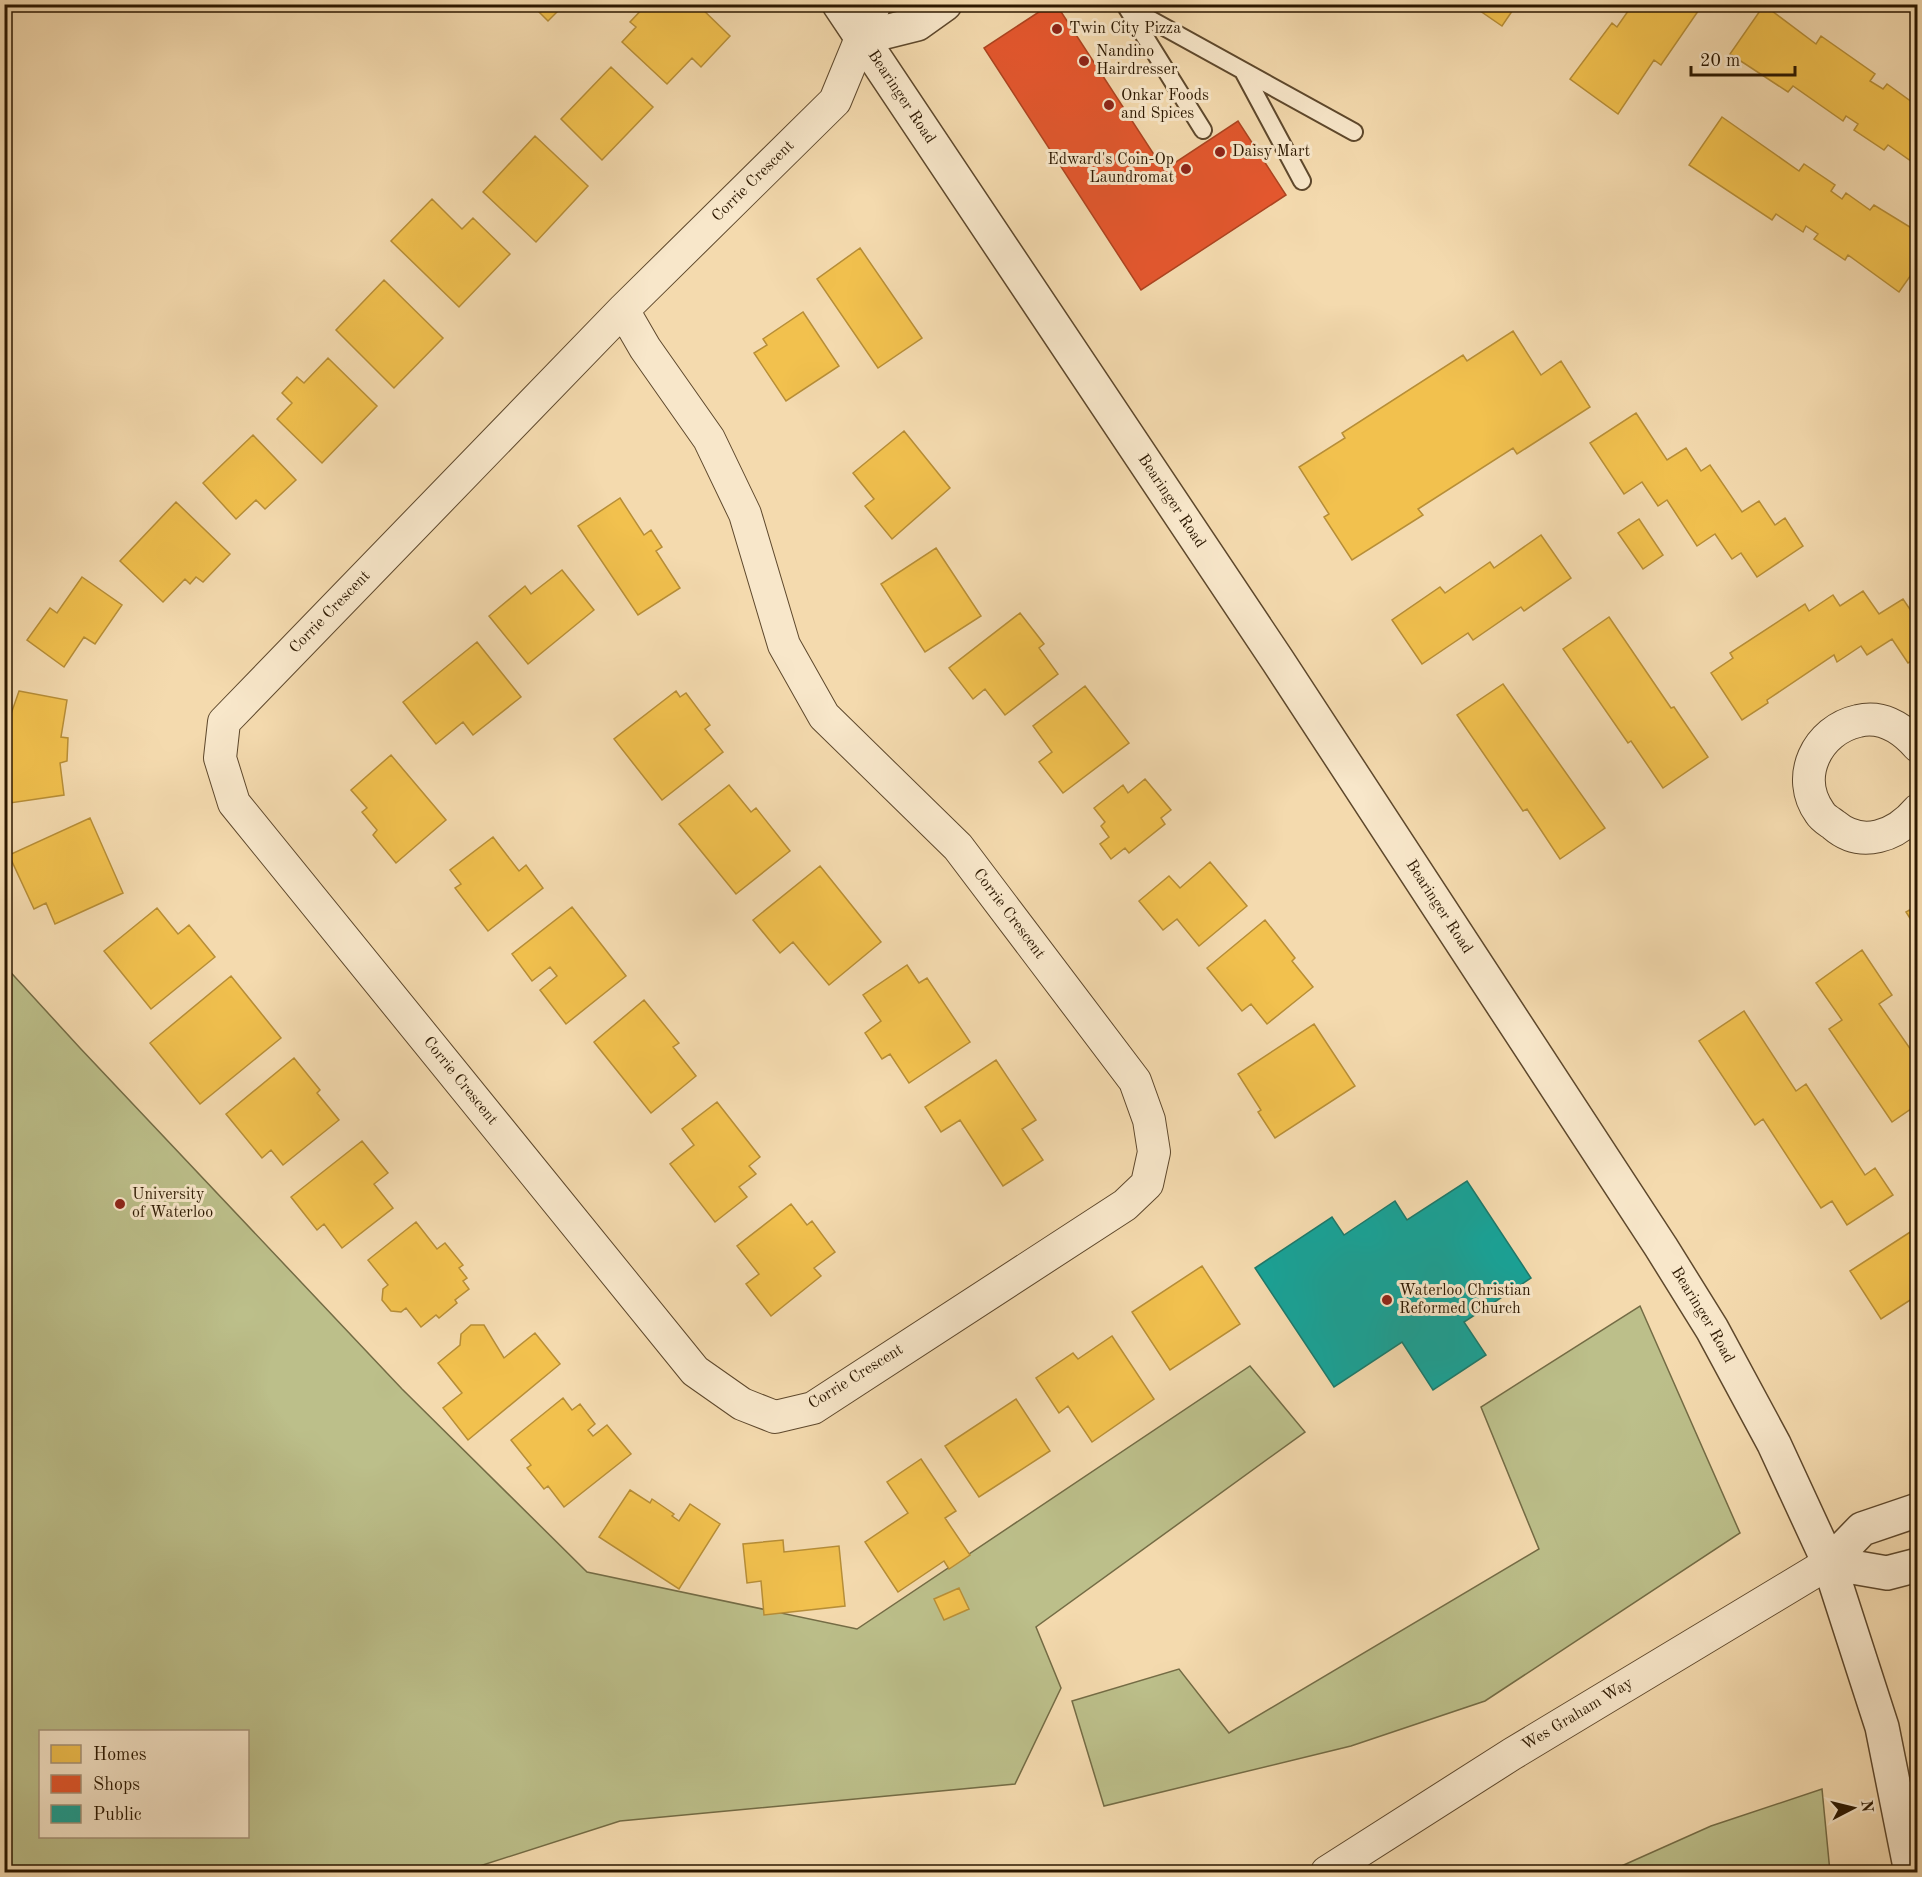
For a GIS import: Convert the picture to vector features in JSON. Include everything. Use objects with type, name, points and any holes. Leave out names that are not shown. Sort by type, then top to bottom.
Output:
[{"type":"street","name":"Bearinger Road","points":[[839,4],[1278,661],[1661,1246],[1712,1329],[1774,1444],[1829,1563],[1882,1727],[1911,1872]]},
{"type":"street","points":[[861,38],[874,4]]},
{"type":"street","points":[[861,38],[917,24],[945,4]]},
{"type":"street","name":"Corrie Crescent","points":[[623,310],[645,348],[709,439],[745,514],[784,645],[824,716],[958,847],[1017,924],[1135,1081],[1149,1120],[1154,1152],[1147,1184],[1125,1205],[813,1408],[775,1417],[742,1404],[695,1371],[234,803],[220,758],[224,722],[623,310],[835,101],[861,38]]},
{"type":"street","points":[[1917,746],[1905,732],[1886,721],[1865,719],[1845,723],[1829,733],[1816,749],[1810,765],[1809,786],[1820,814],[1843,833],[1863,838],[1886,835],[1905,825],[1917,810]]},
{"type":"street","points":[[1829,1563],[1862,1529],[1917,1510]]},
{"type":"street","points":[[1829,1563],[1887,1573],[1917,1565]]},
{"type":"street","name":"Wes Graham Way","points":[[1328,1872],[1512,1754],[1829,1563]]},
{"type":"lane","points":[[1125,5],[1354,132]]},
{"type":"lane","points":[[1125,5],[1203,130]]},
{"type":"lane","points":[[1244,72],[1302,181]]},
{"type":"green space","name":"University of Waterloo","points":[[4,965],[402,1389],[587,1572],[857,1629],[1250,1366],[1305,1432],[1036,1627],[1061,1688],[1015,1784],[620,1821],[461,1872],[5,1872]]},
{"type":"green space","points":[[1640,1306],[1740,1533],[1485,1701],[1351,1746],[1104,1806],[1072,1701],[1179,1669],[1229,1733],[1539,1549],[1481,1407]]},
{"type":"green space","points":[[1822,1789],[1830,1872],[1608,1872],[1711,1826]]},
{"type":"building: Homes","points":[[535,4],[560,4],[562,7],[548,21],[533,6]]},
{"type":"building: Homes","points":[[647,4],[655,8],[658,4],[697,4],[730,36],[701,67],[692,58],[667,84],[622,42],[636,27],[630,22]]},
{"type":"building: Homes","points":[[1470,4],[1517,4],[1502,26]]},
{"type":"building: Homes","points":[[1633,4],[1703,4],[1661,65],[1654,60],[1618,114],[1570,79],[1612,23],[1617,27]]},
{"type":"building: Homes","points":[[1764,5],[1816,44],[1821,36],[1875,74],[1870,81],[1883,89],[1887,84],[1912,102],[1918,96],[1918,166],[1888,145],[1884,150],[1854,130],[1858,124],[1846,116],[1843,121],[1793,86],[1788,92],[1730,54]]},
{"type":"building: Homes","points":[[611,67],[653,107],[602,160],[561,119]]},
{"type":"building: Homes","points":[[1722,117],[1799,171],[1804,164],[1835,185],[1831,191],[1842,199],[1846,193],[1870,210],[1874,205],[1918,232],[1918,265],[1899,292],[1848,255],[1845,260],[1814,239],[1818,234],[1806,226],[1803,232],[1776,214],[1772,220],[1689,165]]},
{"type":"building: Homes","points":[[535,136],[588,186],[536,242],[483,192]]},
{"type":"building: Homes","points":[[432,199],[462,229],[473,218],[510,254],[459,307],[391,241]]},
{"type":"building: Homes","points":[[860,248],[922,338],[878,368],[817,279]]},
{"type":"building: Homes","points":[[384,280],[443,338],[394,388],[336,330]]},
{"type":"building: Homes","points":[[803,312],[839,366],[786,401],[754,353],[767,345],[763,339]]},
{"type":"building: Homes","points":[[1513,331],[1541,375],[1561,361],[1590,407],[1517,454],[1513,448],[1418,509],[1423,515],[1352,560],[1324,517],[1329,514],[1299,467],[1345,438],[1342,433],[1463,355],[1467,361]]},
{"type":"building: Homes","points":[[328,358],[377,406],[322,463],[277,419],[292,403],[282,393],[297,377],[304,383]]},
{"type":"building: Homes","points":[[1636,413],[1667,460],[1686,448],[1701,471],[1710,465],[1742,512],[1759,501],[1775,525],[1785,518],[1803,546],[1757,577],[1741,553],[1732,559],[1715,534],[1697,546],[1667,500],[1658,506],[1642,482],[1624,494],[1590,443]]},
{"type":"building: Homes","points":[[904,431],[950,488],[892,539],[865,506],[874,499],[853,473]]},
{"type":"building: Homes","points":[[253,435],[296,480],[265,509],[256,500],[236,519],[203,483]]},
{"type":"building: Homes","points":[[620,498],[644,535],[651,530],[662,547],[656,551],[680,588],[638,615],[578,526]]},
{"type":"building: Homes","points":[[176,502],[230,554],[203,582],[196,577],[190,584],[185,579],[163,602],[120,561]]},
{"type":"building: Homes","points":[[1639,519],[1663,555],[1643,569],[1618,533]]},
{"type":"building: Homes","points":[[1541,535],[1571,578],[1524,611],[1521,607],[1473,640],[1468,633],[1422,664],[1392,620],[1440,587],[1445,593],[1490,562],[1494,568]]},
{"type":"building: Homes","points":[[936,548],[981,616],[925,652],[881,584]]},
{"type":"building: Homes","points":[[562,570],[594,610],[528,664],[489,616],[525,586],[531,594]]},
{"type":"building: Homes","points":[[82,577],[122,605],[95,644],[84,637],[64,667],[27,640],[50,608],[57,613]]},
{"type":"building: Homes","points":[[1863,591],[1879,614],[1903,599],[1918,621],[1918,657],[1908,663],[1892,639],[1867,655],[1861,646],[1837,662],[1834,655],[1767,700],[1768,703],[1742,720],[1711,673],[1733,658],[1730,653],[1805,604],[1809,611],[1833,595],[1840,606]]},
{"type":"building: Homes","points":[[1020,613],[1044,644],[1039,648],[1058,674],[1005,715],[985,689],[973,699],[949,668]]},
{"type":"building: Homes","points":[[1609,617],[1671,708],[1674,707],[1708,757],[1663,788],[1631,741],[1628,743],[1563,649]]},
{"type":"building: Homes","points":[[477,642],[521,697],[473,735],[463,722],[436,744],[403,702]]},
{"type":"building: Homes","points":[[1503,684],[1605,828],[1560,859],[1527,809],[1523,811],[1457,715]]},
{"type":"building: Homes","points":[[1085,686],[1129,743],[1063,793],[1039,762],[1052,752],[1033,726]]},
{"type":"building: Homes","points":[[19,691],[67,700],[61,737],[68,738],[67,761],[60,763],[64,795],[10,803],[4,734]]},
{"type":"building: Homes","points":[[676,691],[680,697],[686,693],[710,725],[705,729],[723,752],[662,800],[614,739]]},
{"type":"building: Homes","points":[[391,755],[446,820],[396,863],[373,835],[377,830],[362,812],[367,808],[351,790]]},
{"type":"building: Homes","points":[[1145,779],[1171,810],[1161,818],[1165,824],[1129,853],[1125,848],[1111,859],[1100,844],[1109,837],[1101,826],[1105,822],[1094,808],[1123,785],[1128,793]]},
{"type":"building: Homes","points":[[729,785],[751,812],[756,808],[790,851],[736,894],[679,824]]},
{"type":"building: Homes","points":[[90,818],[123,893],[55,924],[46,903],[34,909],[9,855]]},
{"type":"building: Homes","points":[[493,837],[519,871],[526,865],[543,888],[488,931],[455,888],[461,884],[450,870]]},
{"type":"building: Homes","points":[[1210,862],[1247,906],[1199,946],[1177,919],[1163,930],[1139,901],[1169,876],[1180,888]]},
{"type":"building: Homes","points":[[820,866],[881,942],[829,985],[793,942],[780,953],[753,920]]},
{"type":"building: Homes","points":[[1918,905],[1918,931],[1906,912]]},
{"type":"building: Homes","points":[[572,907],[626,976],[566,1024],[540,990],[557,976],[550,967],[532,981],[512,954]]},
{"type":"building: Homes","points":[[157,908],[178,934],[189,925],[215,957],[151,1009],[104,951]]},
{"type":"building: Homes","points":[[1265,920],[1295,958],[1292,961],[1313,987],[1267,1024],[1251,1004],[1242,1011],[1207,968]]},
{"type":"building: Homes","points":[[1862,950],[1892,995],[1879,1004],[1918,1060],[1918,1104],[1892,1122],[1829,1029],[1842,1020],[1816,983]]},
{"type":"building: Homes","points":[[907,965],[919,983],[927,978],[970,1042],[909,1083],[890,1054],[882,1059],[865,1033],[881,1021],[863,995]]},
{"type":"building: Homes","points":[[231,976],[281,1038],[200,1104],[150,1043]]},
{"type":"building: Homes","points":[[644,1000],[679,1043],[673,1047],[696,1076],[651,1113],[594,1042]]},
{"type":"building: Homes","points":[[1744,1011],[1796,1091],[1806,1084],[1865,1175],[1875,1168],[1893,1195],[1847,1225],[1832,1201],[1821,1208],[1763,1119],[1755,1125],[1699,1041]]},
{"type":"building: Homes","points":[[1314,1024],[1355,1086],[1275,1138],[1258,1112],[1261,1110],[1238,1074]]},
{"type":"building: Homes","points":[[294,1058],[320,1090],[317,1093],[339,1120],[283,1165],[271,1150],[262,1158],[226,1114]]},
{"type":"building: Homes","points":[[996,1060],[1036,1120],[1022,1129],[1043,1160],[1003,1186],[960,1120],[941,1132],[925,1107]]},
{"type":"building: Homes","points":[[717,1102],[760,1157],[749,1166],[756,1174],[739,1187],[747,1197],[715,1222],[670,1164],[694,1145],[682,1129]]},
{"type":"building: Homes","points":[[362,1141],[388,1173],[374,1184],[393,1208],[342,1248],[324,1224],[317,1230],[291,1197]]},
{"type":"building: Homes","points":[[791,1204],[807,1225],[812,1221],[835,1252],[814,1268],[821,1276],[771,1316],[746,1284],[759,1274],[737,1246]]},
{"type":"building: Homes","points":[[416,1222],[437,1249],[445,1243],[463,1265],[459,1268],[467,1278],[463,1281],[469,1289],[455,1300],[457,1303],[439,1318],[436,1315],[421,1327],[406,1308],[401,1312],[391,1311],[382,1300],[383,1289],[388,1285],[368,1260]]},
{"type":"building: Homes","points":[[1918,1227],[1918,1295],[1881,1319],[1850,1271]]},
{"type":"building: Homes","points":[[1202,1266],[1240,1324],[1170,1370],[1132,1312]]},
{"type":"building: Homes","points":[[471,1325],[484,1325],[504,1358],[535,1333],[560,1364],[468,1440],[443,1408],[462,1393],[438,1363],[460,1345],[461,1334]]},
{"type":"building: Homes","points":[[1112,1336],[1154,1399],[1092,1442],[1068,1406],[1059,1413],[1036,1378],[1073,1353],[1078,1359]]},
{"type":"building: Homes","points":[[563,1398],[572,1410],[580,1404],[595,1424],[588,1430],[593,1436],[607,1425],[631,1454],[564,1507],[548,1486],[544,1489],[527,1468],[531,1465],[511,1440]]},
{"type":"building: Homes","points":[[1016,1399],[1050,1451],[979,1497],[945,1446]]},
{"type":"building: Homes","points":[[921,1459],[956,1511],[945,1518],[970,1555],[949,1569],[944,1561],[898,1592],[865,1542],[908,1513],[887,1482]]},
{"type":"building: Homes","points":[[630,1490],[650,1503],[652,1499],[674,1514],[672,1516],[679,1521],[690,1504],[720,1524],[679,1589],[599,1537]]},
{"type":"building: Homes","points":[[783,1540],[784,1552],[839,1546],[845,1606],[764,1615],[761,1581],[747,1583],[743,1544]]},
{"type":"building: Homes","points":[[959,1588],[969,1609],[944,1620],[934,1599]]},
{"type":"building: Shops","points":[[1051,4],[1056,4],[1164,170],[1238,121],[1286,195],[1141,290],[984,48]]},
{"type":"building: Public","name":"Waterloo Christian Reformed Church","points":[[1467,1181],[1531,1278],[1464,1322],[1486,1355],[1433,1390],[1402,1342],[1334,1387],[1255,1268],[1332,1217],[1344,1235],[1395,1201],[1407,1220]]},
{"type":"place","name":"Twin City Pizza","points":[[1057,29]]},
{"type":"place","name":"Nandino Hairdresser","points":[[1084,61]]},
{"type":"place","name":"Onkar Foods and Spices","points":[[1109,105]]},
{"type":"place","name":"Daisy Mart","points":[[1220,152]]},
{"type":"place","name":"Edward's Coin-Op Laundromat","points":[[1186,169]]},
{"type":"place","name":"University of Waterloo","points":[[120,1204]]},
{"type":"place","name":"Waterloo Christian Reformed Church","points":[[1387,1300]]}]
